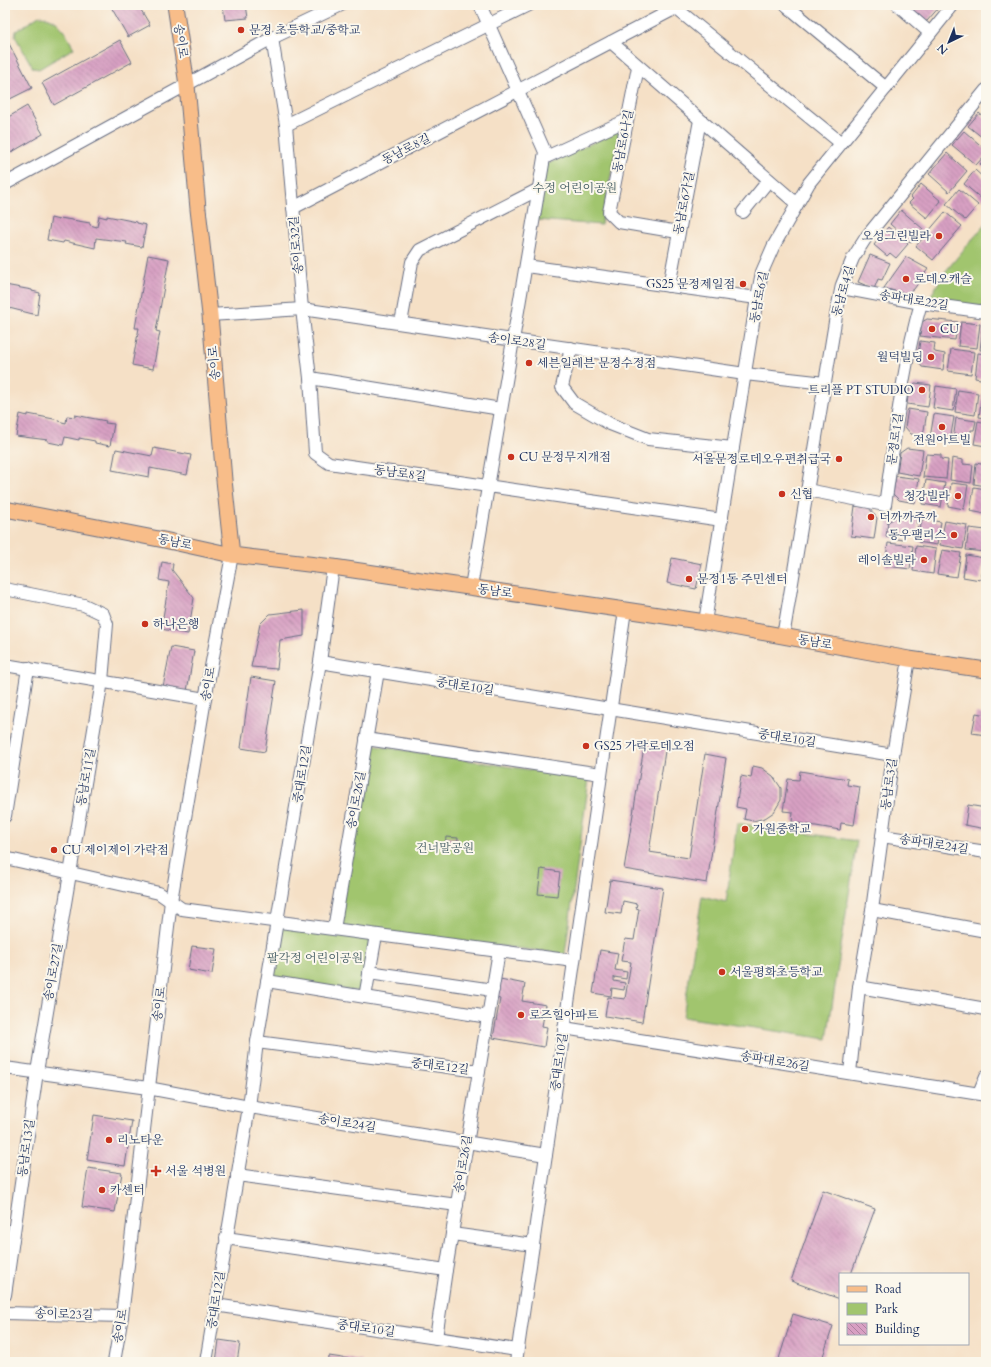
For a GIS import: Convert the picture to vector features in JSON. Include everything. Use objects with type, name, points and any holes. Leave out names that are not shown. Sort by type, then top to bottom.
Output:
[{"type":"main road","name":"송이로","points":[[175,5],[187,85],[232,555]]},
{"type":"main road","name":"동남로","points":[[6,512],[164,540],[232,555],[333,567],[705,622],[910,659],[986,670]]},
{"type":"street","points":[[5,184],[272,38],[341,5]]},
{"type":"street","points":[[471,587],[545,152],[480,5]]},
{"type":"street","points":[[286,125],[528,5]]},
{"type":"street","points":[[786,5],[886,88]]},
{"type":"street","points":[[898,5],[930,32]]},
{"type":"street","name":"동남로6길","points":[[705,622],[762,272],[773,247],[809,183],[953,5]]},
{"type":"street","points":[[674,6],[841,143]]},
{"type":"street","name":"동남로8길","points":[[293,208],[611,42],[674,6]]},
{"type":"street","name":"송이로32길","points":[[272,38],[286,125],[302,309],[310,378],[315,452]]},
{"type":"street","points":[[611,42],[797,204]]},
{"type":"street","name":"동남로6나길","points":[[638,66],[608,212],[619,222],[678,232]]},
{"type":"street","name":"동남로4길","points":[[783,637],[836,310],[853,258],[867,236],[986,90]]},
{"type":"street","points":[[544,158],[627,120]]},
{"type":"street","name":"동남로6가길","points":[[669,286],[700,120]]},
{"type":"street","points":[[743,212],[769,180]]},
{"type":"street","points":[[401,323],[412,262],[420,250],[539,189]]},
{"type":"street","points":[[526,266],[757,298]]},
{"type":"street","name":"송파대로22길","points":[[842,288],[986,312]]},
{"type":"street","name":"문정로1길","points":[[807,490],[885,505],[905,373],[913,329],[921,302]]},
{"type":"street","name":"송이로28길","points":[[210,315],[302,309],[745,374],[825,383]]},
{"type":"street","points":[[570,348],[562,387],[574,403],[610,424],[648,438],[733,448]]},
{"type":"street","points":[[310,378],[501,409]]},
{"type":"street","name":"동남로8길","points":[[315,452],[329,463],[488,486]]},
{"type":"street","points":[[488,486],[722,520]]},
{"type":"street","name":"송이로","points":[[114,1362],[122,1316],[171,901],[232,555]]},
{"type":"street","name":"중대로12길","points":[[206,1362],[249,1107],[257,1042],[320,662],[333,567]]},
{"type":"street","name":"동남로11길","points":[[5,589],[84,605],[103,614],[107,624],[102,681],[70,872]]},
{"type":"street","name":"중대로10길","points":[[215,1305],[436,1338],[517,1356],[625,610]]},
{"type":"street","name":"동남로3길","points":[[850,1073],[859,987],[872,910],[893,755],[910,659]]},
{"type":"street","name":"중대로10길","points":[[320,662],[893,755]]},
{"type":"street","points":[[5,665],[206,699]]},
{"type":"street","points":[[5,816],[28,668]]},
{"type":"street","name":"송이로26길","points":[[334,929],[378,671]]},
{"type":"street","points":[[366,739],[601,774]]},
{"type":"street","name":"송파대로24길","points":[[882,836],[986,852]]},
{"type":"street","points":[[5,858],[159,893],[182,909],[574,961]]},
{"type":"street","name":"송이로27길","points":[[37,1072],[70,872]]},
{"type":"street","points":[[872,910],[986,931]]},
{"type":"street","points":[[365,997],[376,934]]},
{"type":"street","name":"송이로26길","points":[[436,1338],[499,951]]},
{"type":"street","points":[[369,972],[493,990]]},
{"type":"street","points":[[267,981],[488,1017]]},
{"type":"street","points":[[859,987],[986,1009]]},
{"type":"street","name":"송파대로26길","points":[[564,1028],[982,1094]]},
{"type":"street","name":"중대로12길","points":[[257,1042],[479,1071]]},
{"type":"street","points":[[5,1068],[148,1088]]},
{"type":"street","name":"동남로13길","points":[[5,1295],[37,1072]]},
{"type":"street","points":[[982,1094],[986,1076]]},
{"type":"street","name":"송이로24길","points":[[148,1088],[249,1107],[546,1155]]},
{"type":"street","points":[[237,1175],[457,1206]]},
{"type":"street","points":[[452,1234],[533,1244]]},
{"type":"street","points":[[226,1238],[446,1270]]},
{"type":"street","name":"송이로23길","points":[[5,1313],[122,1316]]},
{"type":"green space","points":[[39,16],[52,19],[57,22],[74,48],[39,69],[33,68],[15,36],[16,31]]},
{"type":"green space","name":"수정 어린이공원","points":[[620,130],[601,225],[537,220],[545,165]]},
{"type":"green space","points":[[986,223],[986,303],[981,308],[931,300],[930,297],[945,272]]},
{"type":"green space","name":"건너말공원","points":[[370,745],[589,779],[565,954],[338,926]]},
{"type":"green space","points":[[737,823],[857,841],[827,1039],[683,1017],[702,896],[726,902]]},
{"type":"green space","name":"팔각정 어린이공원","points":[[280,926],[370,940],[361,992],[271,978]]},
{"type":"building","points":[[110,5],[138,5],[150,25],[128,37]]},
{"type":"building","points":[[223,5],[246,5],[248,18],[225,20]]},
{"type":"building","points":[[912,5],[941,5],[927,21],[922,21],[908,10]]},
{"type":"building","points":[[5,36],[32,88],[10,99],[5,90]]},
{"type":"building","points":[[120,40],[132,62],[54,105],[42,83]]},
{"type":"building","points":[[27,106],[43,134],[5,156],[5,119]]},
{"type":"building","points":[[979,113],[986,119],[986,137],[985,136],[983,138],[968,126]]},
{"type":"building","points":[[964,131],[986,150],[986,154],[976,165],[952,145]]},
{"type":"building","points":[[947,153],[967,171],[949,192],[929,174]]},
{"type":"building","points":[[986,157],[986,169],[980,164]]},
{"type":"building","points":[[975,170],[986,180],[986,197],[983,200],[964,184]]},
{"type":"building","points":[[921,184],[941,201],[927,218],[909,203],[913,199],[911,197]]},
{"type":"building","points":[[959,189],[978,205],[965,220],[946,204]]},
{"type":"building","points":[[901,210],[923,229],[911,243],[890,224]]},
{"type":"building","name":"오성그린빌라","points":[[945,212],[962,226],[933,260],[916,246]]},
{"type":"building","points":[[99,216],[107,218],[107,216],[146,225],[142,247],[126,244],[127,242],[96,238],[95,248],[64,241],[63,243],[47,240],[51,218],[90,223],[90,225],[97,227]]},
{"type":"building","points":[[888,227],[908,244],[896,258],[890,253],[887,256],[874,245]]},
{"type":"building","points":[[148,255],[169,259],[156,331],[160,332],[153,369],[132,365],[139,328],[135,328]]},
{"type":"building","points":[[870,255],[890,263],[882,280],[878,279],[874,289],[858,282]]},
{"type":"building","name":"로데오캐슬","points":[[906,257],[928,269],[914,289],[910,292],[905,294],[884,288]]},
{"type":"building","points":[[5,285],[40,293],[37,315],[5,307]]},
{"type":"building","points":[[927,319],[958,322],[955,340],[920,336],[922,322]]},
{"type":"building","points":[[961,322],[980,324],[977,348],[958,346]]},
{"type":"building","points":[[983,326],[986,326],[986,350],[980,350]]},
{"type":"building","name":"월덕빌딩","points":[[920,341],[935,343],[935,352],[945,354],[943,370],[922,367],[917,360]]},
{"type":"building","points":[[951,349],[974,352],[971,374],[948,371]]},
{"type":"building","points":[[978,353],[986,354],[986,380],[975,378]]},
{"type":"building","points":[[915,383],[931,385],[928,407],[907,404],[909,389]]},
{"type":"building","points":[[936,386],[956,389],[953,411],[933,408]]},
{"type":"building","points":[[958,390],[978,393],[975,415],[955,412]]},
{"type":"building","points":[[982,394],[986,395],[986,418],[979,417]]},
{"type":"building","points":[[908,409],[927,412],[923,436],[911,434],[905,427]]},
{"type":"building","points":[[20,414],[28,416],[28,414],[59,420],[58,421],[66,423],[67,416],[75,417],[75,415],[106,421],[105,423],[114,424],[110,446],[79,438],[79,440],[65,437],[63,445],[48,442],[48,440],[16,436]]},
{"type":"building","name":"전원아트빌","points":[[934,414],[954,417],[950,441],[930,438]]},
{"type":"building","points":[[5,417],[8,417],[6,432],[5,432]]},
{"type":"building","points":[[956,418],[976,421],[974,430],[971,430],[970,437],[967,437],[966,443],[953,441]]},
{"type":"building","points":[[978,421],[986,423],[986,446],[974,444]]},
{"type":"building","points":[[154,448],[191,455],[187,475],[150,468],[149,477],[112,470],[116,449],[152,456]]},
{"type":"building","points":[[907,448],[923,450],[919,476],[897,472],[900,453]]},
{"type":"building","points":[[926,454],[941,455],[941,459],[948,460],[946,479],[923,477]]},
{"type":"building","points":[[952,458],[963,460],[963,464],[973,465],[971,483],[950,480]]},
{"type":"building","points":[[976,463],[986,465],[986,486],[974,484]]},
{"type":"building","points":[[896,476],[919,479],[915,503],[899,500],[893,494]]},
{"type":"building","points":[[926,480],[945,483],[941,507],[922,504]]},
{"type":"building","name":"청강빌라","points":[[951,483],[968,485],[964,509],[948,506]]},
{"type":"building","points":[[974,487],[986,489],[986,514],[970,511]]},
{"type":"building","points":[[855,506],[869,508],[877,518],[874,539],[851,536]]},
{"type":"building","points":[[898,516],[918,518],[917,533],[905,531],[903,540],[886,537],[888,522]]},
{"type":"building","points":[[922,519],[941,522],[937,545],[918,542]]},
{"type":"building","name":"동우팰리스","points":[[945,521],[967,525],[963,549],[940,545]]},
{"type":"building","points":[[969,528],[986,530],[985,552],[966,550]]},
{"type":"building","points":[[888,543],[913,546],[910,569],[885,566]]},
{"type":"building","name":"레이솔빌라","points":[[916,546],[936,549],[933,574],[913,571]]},
{"type":"building","points":[[942,550],[961,553],[957,577],[937,574]]},
{"type":"building","points":[[966,555],[984,558],[980,580],[963,577]]},
{"type":"building","points":[[672,558],[702,564],[696,589],[667,583]]},
{"type":"building","points":[[162,562],[173,564],[172,570],[194,598],[188,634],[161,629],[169,582],[159,580]]},
{"type":"building","points":[[304,610],[304,636],[280,640],[277,669],[251,667],[260,624],[270,614]]},
{"type":"building","points":[[171,647],[194,651],[187,691],[163,687]]},
{"type":"building","points":[[251,677],[276,681],[265,752],[241,748]]},
{"type":"building","points":[[976,713],[986,715],[986,735],[972,733]]},
{"type":"building","points":[[645,741],[666,745],[649,852],[689,858],[705,754],[726,758],[707,883],[624,869]]},
{"type":"building","points":[[753,766],[762,768],[773,776],[781,788],[781,800],[774,812],[765,818],[753,821],[744,819],[746,809],[736,807],[741,776],[751,778]]},
{"type":"building","points":[[800,771],[848,779],[847,785],[860,787],[854,825],[841,823],[840,830],[792,822],[793,812],[783,811],[788,779],[799,780]]},
{"type":"building","points":[[968,805],[986,808],[986,829],[965,825]]},
{"type":"building","points":[[446,837],[458,838],[457,848],[445,846]]},
{"type":"building","points":[[541,869],[560,872],[557,896],[538,894]]},
{"type":"building","points":[[610,880],[663,888],[642,1022],[605,1016],[608,997],[625,999],[631,962],[621,961],[625,939],[634,940],[639,909],[636,908],[637,904],[623,901],[621,914],[605,912]]},
{"type":"building","points":[[192,946],[216,949],[212,974],[188,970]]},
{"type":"building","points":[[600,950],[618,953],[615,970],[627,972],[626,979],[614,977],[614,981],[625,983],[624,990],[612,988],[611,996],[593,993]]},
{"type":"building","name":"로즈힐아파트","points":[[500,979],[525,984],[522,1001],[546,1005],[542,1026],[547,1027],[544,1047],[493,1038],[500,999],[496,998]]},
{"type":"building","name":"리노타운","points":[[94,1115],[132,1121],[125,1166],[87,1160]]},
{"type":"building","name":"카센터","points":[[88,1168],[122,1173],[115,1212],[82,1207]]},
{"type":"building","points":[[823,1190],[875,1209],[851,1273],[839,1273],[839,1299],[791,1281]]},
{"type":"building","points":[[793,1314],[833,1326],[821,1362],[778,1362]]},
{"type":"building","points":[[219,1340],[240,1343],[237,1362],[216,1362]]},
{"type":"building","points":[[329,1356],[363,1361],[363,1362],[328,1362]]},
{"type":"place","name":"문정 초등학교/중학교","points":[[241,30]]},
{"type":"place","name":"오성그린빌라","points":[[939,236]]},
{"type":"place","name":"로데오캐슬","points":[[906,279]]},
{"type":"place","name":"GS25 문정제일점","points":[[743,284]]},
{"type":"place","name":"CU","points":[[932,329]]},
{"type":"place","name":"월덕빌딩","points":[[931,357]]},
{"type":"place","name":"세븐일레븐 문정수정점","points":[[529,363]]},
{"type":"place","name":"트리플 PT STUDIO","points":[[922,390]]},
{"type":"place","name":"전원아트빌","points":[[942,427]]},
{"type":"place","name":"CU 문정무지개점","points":[[511,457]]},
{"type":"place","name":"서울문정로데오우편취급국","points":[[839,459]]},
{"type":"place","name":"신협","points":[[782,494]]},
{"type":"place","name":"청강빌라","points":[[958,496]]},
{"type":"place","name":"더까까주까","points":[[871,517]]},
{"type":"place","name":"동우팰리스","points":[[954,535]]},
{"type":"place","name":"레이솔빌라","points":[[924,560]]},
{"type":"place","name":"문정1동 주민센터","points":[[689,579]]},
{"type":"place","name":"하나은행","points":[[145,624]]},
{"type":"place","name":"GS25 가락로데오점","points":[[586,746]]},
{"type":"place","name":"가원중학교","points":[[745,829]]},
{"type":"place","name":"CU 제이제이 가락점","points":[[54,850]]},
{"type":"place","name":"서울평화초등학교","points":[[722,972]]},
{"type":"place","name":"로즈힐아파트","points":[[521,1015]]},
{"type":"place","name":"리노타운","points":[[109,1140]]},
{"type":"place","name":"서울 석병원","points":[[156,1171]]},
{"type":"place","name":"카센터","points":[[102,1190]]}]
